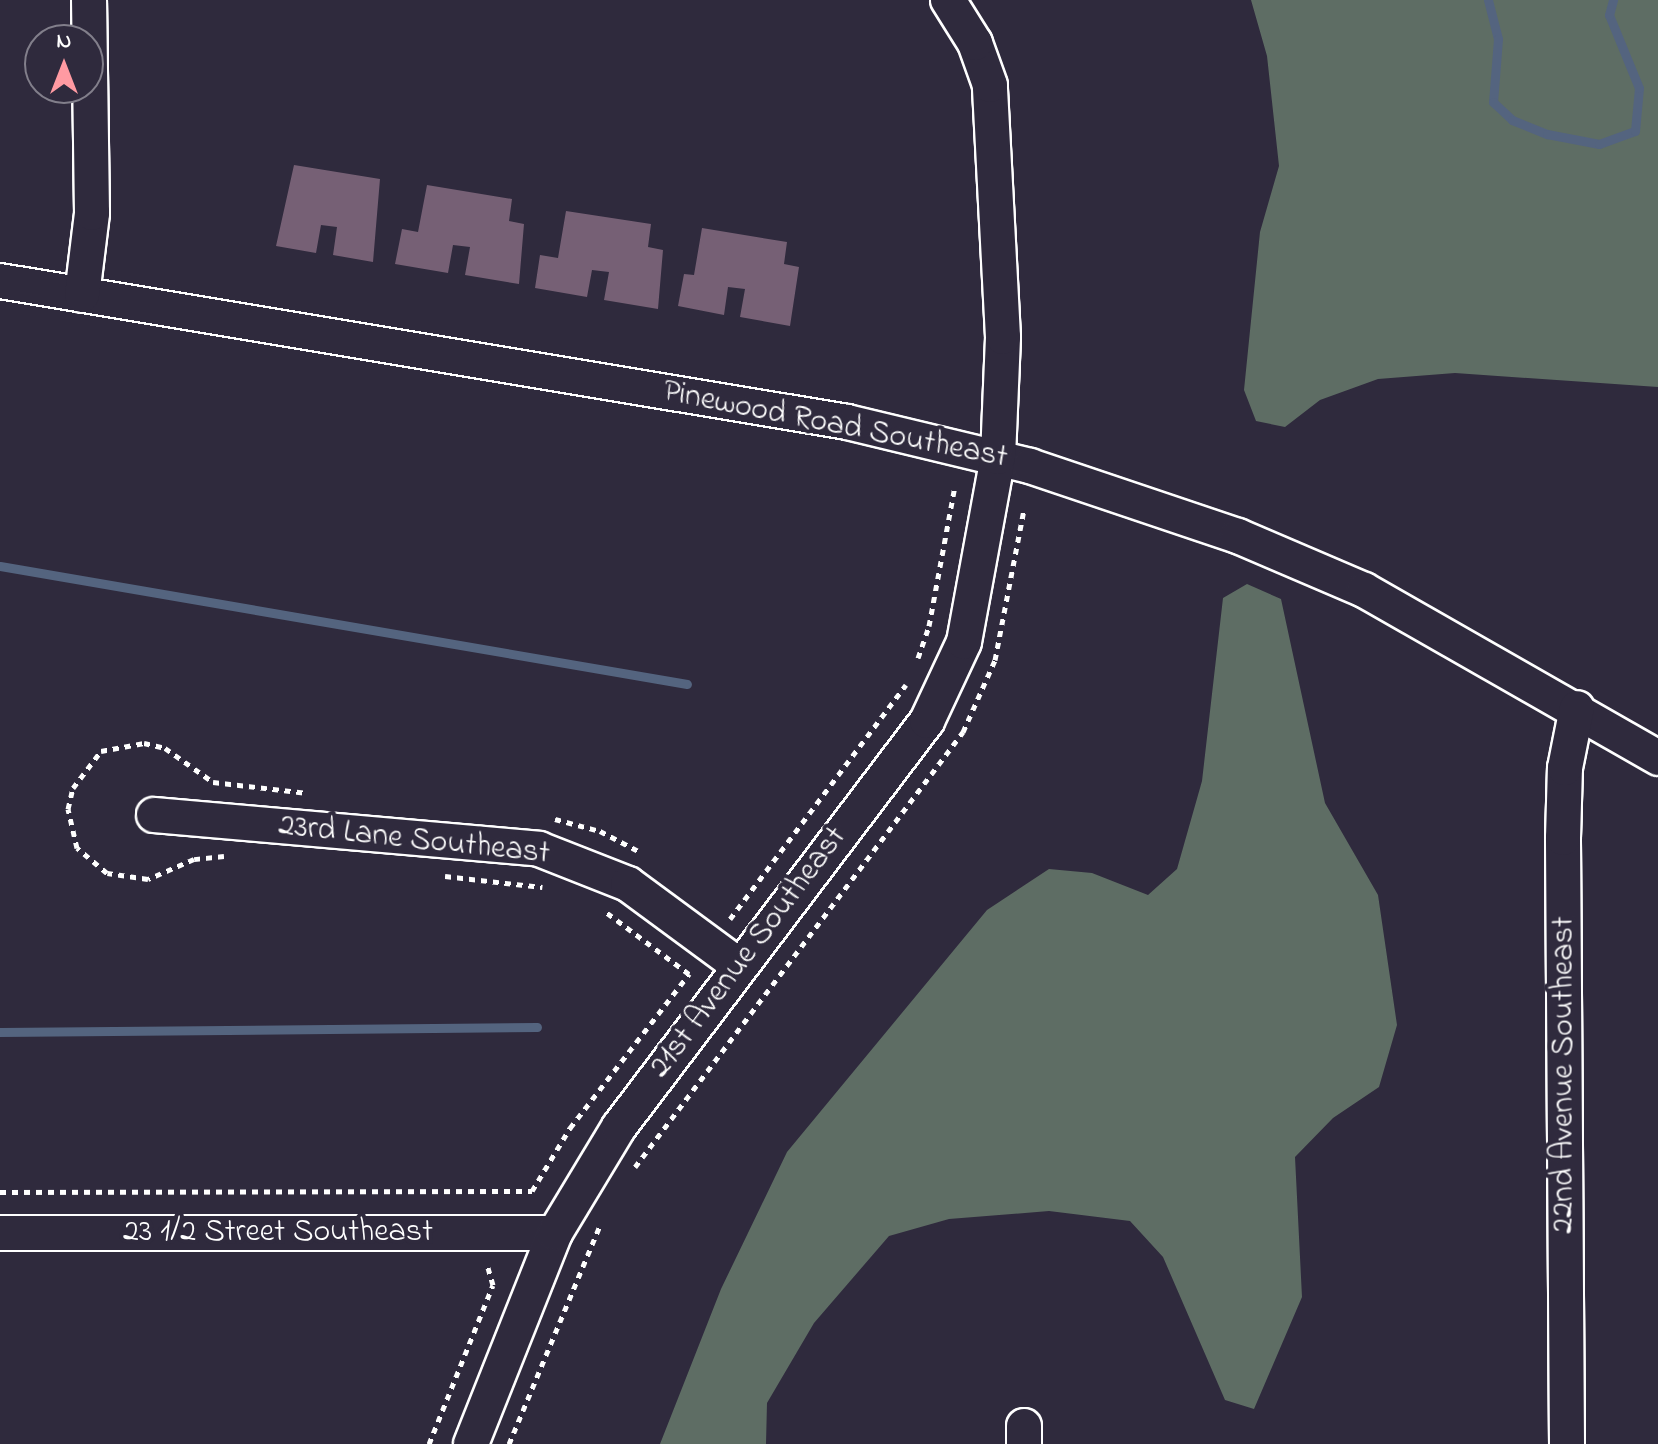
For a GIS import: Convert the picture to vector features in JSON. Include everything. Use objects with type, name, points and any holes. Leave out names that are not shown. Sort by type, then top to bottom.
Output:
[{"type":"street","points":[[82,295],[92,213],[89,0]]},
{"type":"street","name":"21st Avenue Southeast","points":[[471,1444],[555,1233],[619,1127],[738,965],[927,721],[967,630],[998,457],[1003,337],[990,85],[975,43],[948,0]]},
{"type":"street","name":"Pinewood Road Southeast","points":[[0,281],[847,422],[998,457],[1109,491],[1301,562],[1418,617],[1658,758]]},
{"type":"street","name":"22nd Avenue Southeast","points":[[1567,1444],[1563,838],[1565,768],[1577,708]]},
{"type":"street","name":"23rd Lane Southeast","points":[[154,815],[539,849],[628,884],[738,965]]},
{"type":"street","name":"23 1/2 Street Southeast","points":[[0,1233],[555,1233]]},
{"type":"path","points":[[915,667],[929,626],[955,486]]},
{"type":"path","points":[[625,1181],[963,732],[995,660],[1024,508]]},
{"type":"path","points":[[731,920],[909,680]]},
{"type":"path","points":[[0,1192],[532,1191],[570,1128],[689,974]]},
{"type":"path","points":[[509,1444],[603,1218]]},
{"type":"path","points":[[429,1444],[493,1285],[491,1267]]},
{"type":"green space","points":[[1251,0],[1658,0],[1658,387],[1455,373],[1378,379],[1320,400],[1285,427],[1256,421],[1244,390],[1260,232],[1279,166],[1267,56]]},
{"type":"green space","points":[[1247,584],[1281,599],[1325,803],[1378,895],[1397,1025],[1379,1087],[1333,1118],[1295,1157],[1302,1297],[1254,1409],[1225,1400],[1163,1257],[1130,1221],[1049,1211],[949,1219],[889,1236],[814,1323],[767,1403],[766,1444],[660,1444],[721,1289],[787,1152],[987,910],[1049,869],[1092,873],[1148,895],[1177,869],[1202,781],[1223,598]]},
{"type":"building","points":[[294,165],[380,179],[373,262],[333,255],[337,227],[321,225],[316,253],[276,246]]},
{"type":"building","points":[[427,185],[512,199],[509,221],[524,224],[519,284],[465,275],[470,247],[453,245],[448,273],[395,264],[402,229],[418,232]]},
{"type":"building","points":[[566,211],[651,224],[648,247],[663,250],[658,309],[604,300],[609,272],[592,270],[587,297],[535,288],[540,255],[558,258]]},
{"type":"building","points":[[702,228],[787,242],[784,264],[799,267],[790,326],[740,317],[745,289],[728,287],[724,315],[678,306],[684,274],[694,275]]},
{"type":"waterway","points":[[1488,0],[1498,39],[1493,102],[1512,120],[1547,134],[1599,144],[1635,131],[1639,88],[1609,15],[1613,0]]},
{"type":"waterway","points":[[0,566],[687,684]]},
{"type":"waterway","points":[[0,1032],[537,1027]]}]
